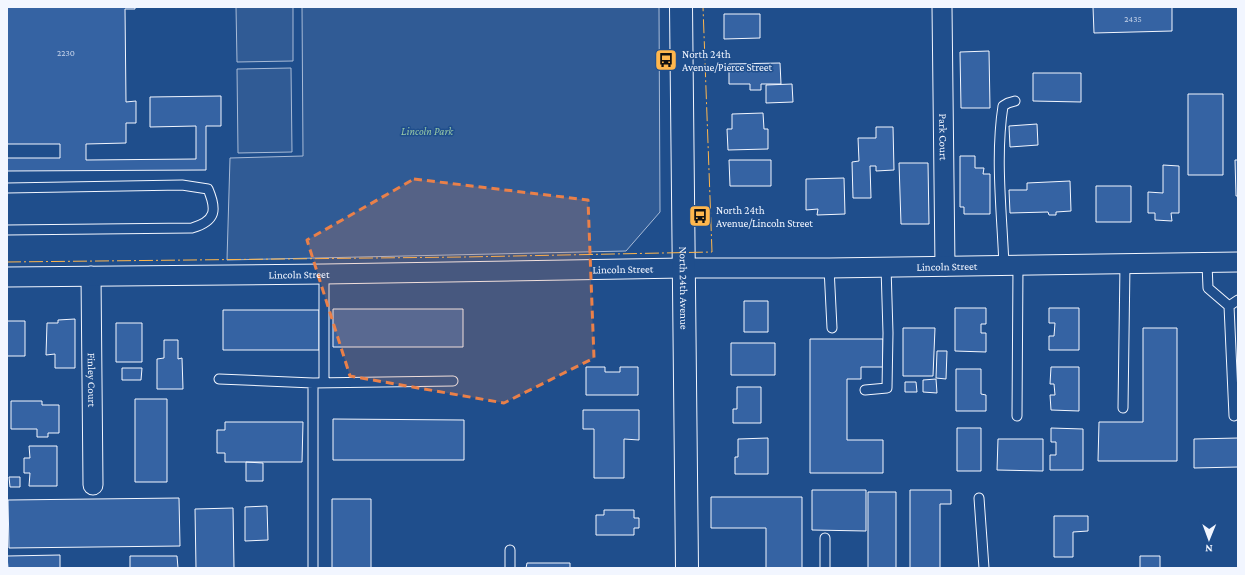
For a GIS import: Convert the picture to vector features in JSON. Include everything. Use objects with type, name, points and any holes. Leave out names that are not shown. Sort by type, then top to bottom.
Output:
[{"type":"street","name":"North 24th Avenue","points":[[681,7],[687,568]]},
{"type":"street","name":"Park Court","points":[[942,7],[945,266]]},
{"type":"street","name":"Lincoln Street","points":[[7,277],[324,274],[683,268],[1207,264],[1238,262]]},
{"type":"street","name":"Finley Court","points":[[91,276],[93,485]]},
{"type":"lane","points":[[1015,102],[1008,103],[1003,106],[1000,124],[1000,172],[1011,265],[1017,416]]},
{"type":"lane","points":[[7,188],[182,185],[208,189],[214,203],[212,216],[204,225],[192,228],[7,230]]},
{"type":"lane","points":[[1123,408],[1125,264]]},
{"type":"lane","points":[[1207,264],[1208,288],[1229,306],[1234,416]]},
{"type":"lane","points":[[865,390],[887,388],[888,333],[886,267]]},
{"type":"lane","points":[[829,268],[832,328]]},
{"type":"lane","points":[[324,274],[324,383]]},
{"type":"lane","points":[[1229,306],[1238,300]]},
{"type":"lane","points":[[219,379],[313,383],[452,381]]},
{"type":"lane","points":[[313,383],[313,568]]},
{"type":"lane","points":[[979,498],[984,568]]},
{"type":"lane","points":[[825,538],[825,568]]},
{"type":"lane","points":[[510,550],[510,568]]},
{"type":"highlighted area","points":[[414,179],[588,200],[594,358],[504,403],[350,376],[307,240]]},
{"type":"shaded area","points":[[236,7],[293,7],[293,61],[237,62]]},
{"type":"shaded area","name":"Lincoln Park","points":[[302,7],[659,7],[660,212],[626,251],[227,260],[230,158],[303,156]]},
{"type":"shaded area","points":[[291,68],[292,152],[238,153],[237,69]]},
{"type":"building","points":[[7,7],[135,7],[135,9],[125,9],[126,102],[136,101],[136,123],[126,123],[126,143],[86,144],[86,160],[196,159],[196,126],[150,127],[150,97],[221,96],[221,126],[206,126],[206,170],[7,171],[7,158],[60,158],[60,144],[7,144]]},
{"type":"building","points":[[1093,7],[1172,7],[1172,31],[1094,33]]},
{"type":"building","points":[[724,14],[760,14],[760,38],[724,39]]},
{"type":"building","points":[[989,51],[990,108],[961,108],[960,52]]},
{"type":"building","points":[[780,63],[781,84],[761,84],[761,90],[750,90],[750,84],[729,84],[729,64]]},
{"type":"building","points":[[1033,73],[1081,73],[1081,102],[1033,101]]},
{"type":"building","points":[[792,84],[793,102],[766,103],[766,85]]},
{"type":"building","points":[[1188,94],[1223,94],[1223,175],[1188,175]]},
{"type":"building","points":[[763,113],[764,129],[768,129],[768,149],[728,150],[727,129],[732,129],[732,114]]},
{"type":"building","points":[[1037,124],[1038,145],[1010,147],[1009,126]]},
{"type":"building","points":[[876,127],[893,127],[894,170],[876,171],[876,166],[870,166],[871,198],[853,198],[852,162],[859,161],[858,138],[876,138]]},
{"type":"building","points":[[960,156],[975,156],[975,168],[984,168],[983,174],[990,174],[990,214],[964,214],[964,207],[960,207]]},
{"type":"building","points":[[729,160],[771,160],[771,186],[730,186]]},
{"type":"building","points":[[1235,160],[1238,160],[1238,196],[1236,196]]},
{"type":"building","points":[[899,163],[928,163],[929,224],[901,224]]},
{"type":"building","points":[[1163,165],[1179,166],[1179,213],[1171,213],[1172,221],[1155,220],[1155,213],[1148,213],[1148,192],[1163,193]]},
{"type":"building","points":[[844,178],[845,214],[817,215],[818,209],[806,210],[806,179]]},
{"type":"building","points":[[1070,181],[1071,211],[1056,212],[1056,215],[1049,215],[1048,212],[1010,213],[1009,190],[1027,190],[1027,183]]},
{"type":"building","points":[[1096,186],[1131,186],[1131,222],[1096,222]]},
{"type":"building","points":[[744,301],[768,301],[768,332],[744,332]]},
{"type":"building","points":[[955,308],[986,308],[986,324],[981,324],[981,333],[986,333],[986,352],[955,351]]},
{"type":"building","points":[[1049,308],[1079,308],[1079,350],[1049,350],[1049,336],[1054,336],[1055,323],[1049,323]]},
{"type":"building","points":[[333,309],[463,309],[463,347],[333,347]]},
{"type":"building","points":[[223,310],[319,310],[319,350],[223,350]]},
{"type":"building","points":[[75,319],[75,368],[55,368],[55,354],[46,355],[47,323],[58,323],[58,320]]},
{"type":"building","points":[[7,321],[25,321],[25,356],[7,356]]},
{"type":"building","points":[[116,323],[142,323],[142,362],[116,362]]},
{"type":"building","points":[[903,328],[935,328],[933,376],[903,376]]},
{"type":"building","points":[[1143,328],[1177,328],[1177,461],[1098,461],[1099,422],[1143,422]]},
{"type":"building","points":[[810,339],[883,339],[883,367],[861,367],[861,379],[847,379],[847,440],[883,440],[883,473],[810,473]]},
{"type":"building","points":[[164,340],[178,340],[178,359],[182,358],[183,389],[157,389],[157,359],[164,358]]},
{"type":"building","points":[[731,343],[775,343],[775,375],[731,375]]},
{"type":"building","points":[[937,351],[947,351],[946,379],[936,378]]},
{"type":"building","points":[[586,367],[605,367],[605,372],[620,372],[620,367],[638,367],[638,395],[586,395]]},
{"type":"building","points":[[1051,367],[1079,367],[1079,411],[1051,410],[1050,395],[1055,395],[1054,384],[1050,384]]},
{"type":"building","points":[[122,368],[142,368],[141,380],[122,380]]},
{"type":"building","points":[[956,369],[981,369],[981,394],[986,395],[986,411],[956,411]]},
{"type":"building","points":[[936,379],[937,393],[923,392],[923,380]]},
{"type":"building","points":[[905,382],[916,382],[917,392],[905,392]]},
{"type":"building","points":[[737,387],[761,387],[761,423],[733,423],[733,409],[737,409]]},
{"type":"building","points":[[135,399],[167,399],[167,482],[135,482]]},
{"type":"building","points":[[11,401],[42,401],[42,405],[59,405],[59,433],[48,433],[48,437],[37,437],[37,429],[11,429]]},
{"type":"building","points":[[583,410],[639,410],[639,440],[624,439],[624,478],[594,478],[594,429],[583,429]]},
{"type":"building","points":[[333,419],[464,420],[464,460],[333,460]]},
{"type":"building","points":[[225,422],[303,422],[302,462],[225,462],[225,453],[217,453],[217,430],[225,430]]},
{"type":"building","points":[[957,428],[981,428],[981,471],[957,471]]},
{"type":"building","points":[[1051,428],[1083,429],[1083,470],[1050,470],[1050,455],[1056,455],[1056,442],[1051,442]]},
{"type":"building","points":[[768,438],[768,474],[735,474],[735,457],[738,457],[738,439]]},
{"type":"building","points":[[1238,438],[1238,467],[1194,468],[1194,439]]},
{"type":"building","points":[[998,439],[1043,439],[1043,471],[997,470]]},
{"type":"building","points":[[29,446],[57,446],[57,486],[29,486],[30,473],[24,473],[24,458],[30,458]]},
{"type":"building","points":[[246,462],[263,463],[263,481],[246,481]]},
{"type":"building","points":[[9,477],[20,477],[20,487],[10,487]]},
{"type":"building","points":[[812,490],[866,490],[866,531],[812,530]]},
{"type":"building","points":[[910,490],[951,490],[951,504],[940,504],[940,568],[910,568]]},
{"type":"building","points":[[868,492],[896,492],[896,568],[868,568]]},
{"type":"building","points":[[711,497],[802,497],[802,568],[766,568],[766,528],[711,528]]},
{"type":"building","points":[[179,498],[180,546],[9,548],[8,500]]},
{"type":"building","points":[[332,499],[371,499],[371,568],[332,568]]},
{"type":"building","points":[[267,506],[268,540],[245,541],[245,507]]},
{"type":"building","points":[[233,508],[234,568],[196,568],[195,509]]},
{"type":"building","points":[[604,510],[634,510],[634,518],[639,518],[639,528],[634,528],[634,535],[596,535],[596,515],[604,515]]},
{"type":"building","points":[[1054,516],[1088,516],[1088,531],[1073,532],[1073,557],[1054,557]]},
{"type":"building","points":[[60,555],[60,568],[8,568],[7,556]]},
{"type":"building","points":[[130,556],[177,556],[178,568],[130,568]]},
{"type":"building","points":[[1140,556],[1160,556],[1160,568],[1140,568]]},
{"type":"building","points":[[527,563],[570,563],[570,568],[526,568]]},
{"type":"power","points":[[7,262],[465,257],[712,252],[703,7]]},
{"type":"place","name":"North 24th Avenue/Pierce Street","points":[[666,60]]},
{"type":"place","name":"North 24th Avenue/Lincoln Street","points":[[700,216]]}]
